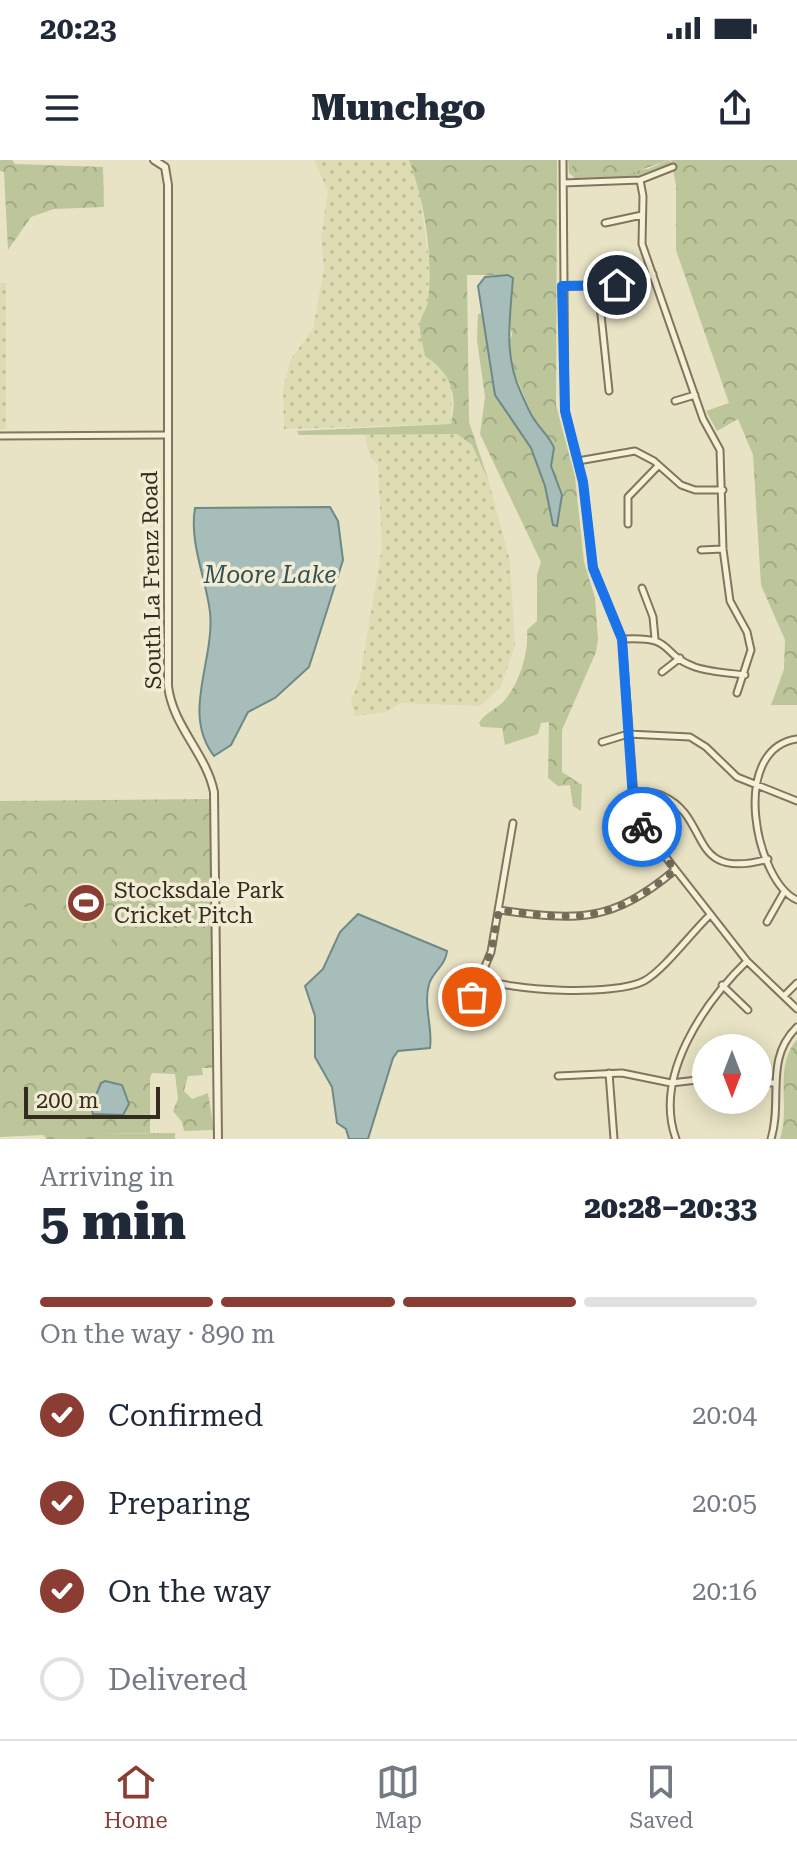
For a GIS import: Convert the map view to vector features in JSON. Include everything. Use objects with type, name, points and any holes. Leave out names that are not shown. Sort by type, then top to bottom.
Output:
[{"type":"street","name":"South La Frenz Road","points":[[154,160],[165,167],[168,185],[169,696],[181,726],[208,771],[214,792],[218,1139]]},
{"type":"street","points":[[563,160],[565,411],[578,462],[593,568],[622,639],[633,791],[641,823],[747,961],[797,1009]]},
{"type":"street","points":[[563,183],[640,180],[673,167]]},
{"type":"street","points":[[640,180],[642,244],[695,395],[720,450],[723,549],[730,601],[750,641],[745,675],[737,693]]},
{"type":"street","points":[[605,223],[642,215]]},
{"type":"street","points":[[562,286],[617,285],[653,274]]},
{"type":"street","points":[[598,286],[609,391]]},
{"type":"street","points":[[675,401],[695,395]]},
{"type":"street","points":[[0,436],[168,435]]},
{"type":"street","points":[[578,462],[625,450],[644,454],[681,485],[695,490],[723,490]]},
{"type":"street","points":[[628,524],[628,497],[658,465]]},
{"type":"street","points":[[701,550],[723,549]]},
{"type":"street","points":[[642,588],[653,617],[655,639]]},
{"type":"street","points":[[622,639],[655,639],[692,666],[745,675]]},
{"type":"street","points":[[662,672],[680,658]]},
{"type":"street","points":[[602,742],[628,734],[690,737],[706,747],[737,777],[797,801]]},
{"type":"street","points":[[797,739],[772,750],[755,785],[753,806],[776,882],[797,900]]},
{"type":"street","points":[[633,791],[655,793],[672,801],[720,861],[740,866],[768,859]]},
{"type":"street","points":[[472,1019],[472,997],[491,952],[513,823]]},
{"type":"street","points":[[619,828],[641,823]]},
{"type":"street","points":[[499,910],[536,915],[605,913],[628,905],[675,870]]},
{"type":"street","points":[[767,922],[784,892]]},
{"type":"street","points":[[479,977],[500,986],[609,989],[632,986],[651,976],[710,915]]},
{"type":"street","points":[[676,1139],[668,1111],[671,1083],[709,1000],[747,961]]},
{"type":"street","points":[[784,996],[797,983]]},
{"type":"street","points":[[722,985],[748,1010]]},
{"type":"street","points":[[771,1139],[780,1051],[797,1027]]},
{"type":"street","points":[[609,1073],[614,1139]]},
{"type":"street","points":[[558,1076],[609,1073],[631,1074],[671,1083],[692,1081]]},
{"type":"shaded area","points":[[314,160],[409,160],[419,188],[429,261],[428,305],[421,320],[425,356],[443,368],[452,381],[451,424],[284,429],[283,389],[291,359],[313,329],[324,268],[321,238],[328,191]]},
{"type":"shaded area","points":[[0,283],[6,283],[6,429],[0,429]]},
{"type":"shaded area","points":[[364,434],[457,434],[472,445],[489,482],[510,561],[515,646],[500,688],[480,706],[401,703],[386,712],[355,716],[351,701],[360,677],[382,547],[378,465],[370,456]]},
{"type":"green space","points":[[0,160],[12,160],[15,164],[103,167],[104,207],[54,209],[31,217],[8,250],[4,172],[0,171]]},
{"type":"green space","points":[[409,160],[557,160],[556,405],[575,477],[584,562],[595,598],[598,639],[596,652],[562,730],[562,772],[582,785],[581,811],[573,806],[570,785],[558,786],[548,778],[549,722],[541,723],[538,734],[505,745],[502,728],[481,727],[479,723],[509,695],[522,668],[527,630],[537,621],[537,575],[541,562],[480,434],[485,397],[477,340],[478,314],[484,313],[495,395],[531,448],[545,486],[550,515],[557,526],[561,507],[552,464],[552,441],[534,420],[509,360],[507,349],[512,335],[508,313],[512,286],[508,275],[467,275],[469,422],[489,482],[472,445],[457,434],[299,435],[297,431],[451,424],[453,393],[441,369],[425,356],[421,338],[421,319],[428,302],[428,248],[423,211]]},
{"type":"green space","points":[[568,160],[572,160],[572,174],[576,175],[648,169],[669,160],[672,163],[634,177],[575,178],[569,173]]},
{"type":"green space","points":[[572,160],[669,160],[626,175],[576,175],[572,174]]},
{"type":"green space","points":[[671,160],[797,160],[797,705],[771,705],[784,669],[785,640],[761,585],[753,455],[738,419],[717,431],[706,411],[729,403],[676,250],[676,185]]},
{"type":"green space","points":[[210,799],[212,1068],[202,1068],[203,1075],[188,1076],[184,1091],[192,1099],[208,1093],[214,1130],[184,1131],[182,1122],[173,1111],[178,1099],[175,1074],[152,1073],[150,1133],[102,1134],[99,1139],[47,1139],[43,1135],[0,1137],[0,801]]},
{"type":"green space","points":[[0,894],[29,909],[23,922],[0,910]]},
{"type":"green space","points":[[97,928],[114,934],[105,957],[99,959],[77,951],[83,936]]},
{"type":"green space","points":[[797,1039],[797,1139],[780,1139],[786,1062]]},
{"type":"green space","points":[[175,1133],[175,1139],[99,1139],[102,1134]]},
{"type":"water","points":[[508,275],[513,278],[509,337],[512,366],[530,412],[554,448],[551,466],[562,495],[557,526],[553,525],[545,486],[531,448],[495,395],[478,286],[485,277]]},
{"type":"water","name":"Moore Lake","points":[[330,507],[338,521],[343,560],[309,667],[275,698],[248,712],[231,745],[214,756],[200,722],[210,612],[194,534],[195,508]]},
{"type":"water","points":[[358,914],[447,951],[427,992],[430,1048],[398,1051],[393,1058],[368,1139],[349,1139],[346,1129],[337,1123],[332,1087],[315,1057],[315,1016],[305,986],[323,969],[340,932]]},
{"type":"water","points":[[101,1083],[122,1085],[129,1104],[123,1115],[93,1114],[91,1107]]},
{"type":"way so far","points":[[472,997],[491,952],[499,910],[536,915],[585,916],[605,913],[628,905],[675,870],[642,827]]},
{"type":"place","name":"Stocksdale Park Cricket Pitch","points":[[86,903]]},
{"type":"route","points":[[617,285],[562,286],[565,411],[583,482],[593,568],[622,639],[633,799],[642,827]]}]
